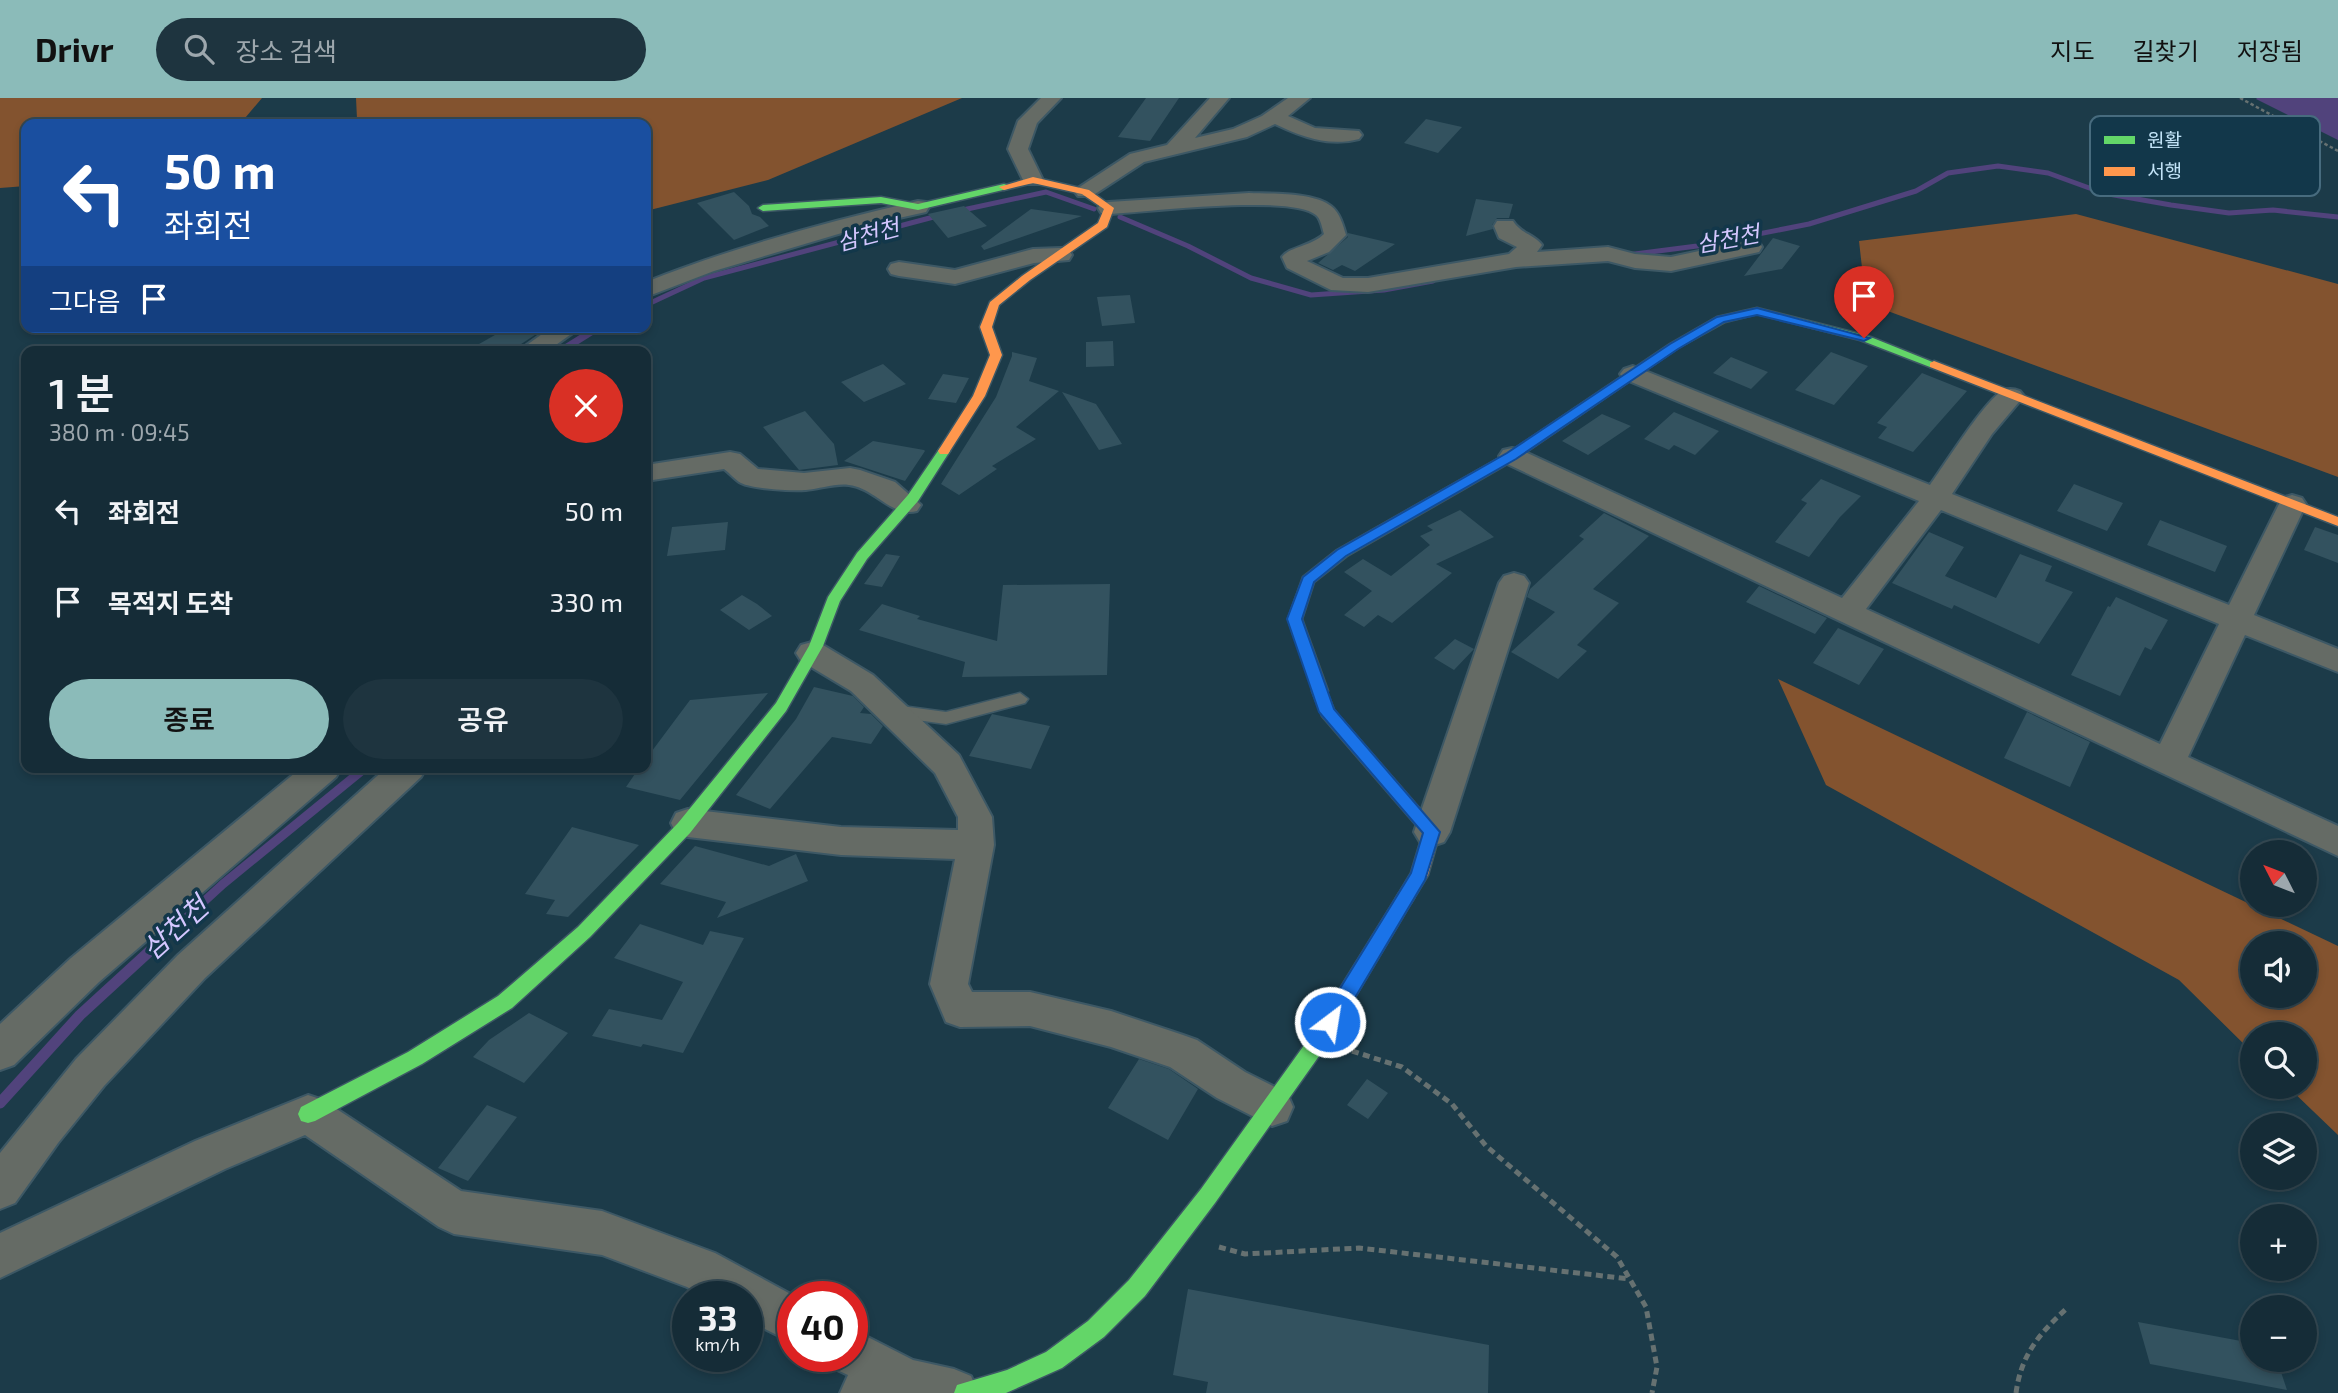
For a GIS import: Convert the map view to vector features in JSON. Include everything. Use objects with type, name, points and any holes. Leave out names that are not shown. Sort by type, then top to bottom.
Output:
[{"type":"street","points":[[1033,180],[1018,149],[1028,121],[1052,98]]},
{"type":"street","points":[[1175,148],[1220,98]]},
{"type":"street","points":[[1085,192],[1137,158],[1240,133],[1273,117],[1299,98]]},
{"type":"street","points":[[1273,117],[1312,134],[1352,135]]},
{"type":"street","points":[[651,288],[706,266],[866,219],[1033,180],[1085,192],[1109,208],[1254,200],[1311,204],[1323,209],[1332,220],[1335,235],[1329,243],[1308,254],[1293,257],[1295,263],[1339,285],[1368,285],[1516,260],[1608,254],[1633,261],[1671,264],[1751,247]]},
{"type":"street","points":[[763,208],[817,207],[868,200],[902,201],[918,207]]},
{"type":"street","points":[[0,1256],[210,1155],[308,1114],[415,1058],[505,1002],[584,932],[688,822],[781,707],[812,653],[833,600],[854,567],[907,505],[979,396],[996,355],[986,327],[995,304],[1026,278],[1103,225],[1109,208]]},
{"type":"street","points":[[1504,226],[1507,233],[1531,246],[1516,260]]},
{"type":"street","points":[[899,269],[955,277],[1033,256],[1061,255]]},
{"type":"street","points":[[1432,832],[1327,712],[1295,619],[1308,580],[1342,553],[1512,456],[1633,374],[1721,319],[1757,311],[1864,338],[2338,522]]},
{"type":"street","points":[[539,346],[559,333]]},
{"type":"street","points":[[1633,374],[2338,661]]},
{"type":"street","points":[[1847,613],[1936,497],[1982,429],[2011,396]]},
{"type":"street","points":[[1512,456],[2338,842]]},
{"type":"street","points":[[651,472],[730,460],[751,477],[804,482],[850,476],[885,488],[907,505]]},
{"type":"street","points":[[2168,763],[2292,504]]},
{"type":"street","points":[[965,1393],[1009,1381],[1054,1360],[1096,1329],[1137,1288],[1317,1043],[1419,875],[1514,583]]},
{"type":"street","points":[[812,653],[862,683],[947,764],[975,817],[976,845],[949,984],[960,1010],[1030,1009],[1111,1029],[1183,1053],[1231,1085],[1272,1107]]},
{"type":"street","points":[[0,1052],[85,970],[318,773]]},
{"type":"street","points":[[0,1188],[28,1147],[113,1046],[253,909],[403,773]]},
{"type":"street","points":[[688,822],[841,841],[976,845]]},
{"type":"street","points":[[308,1114],[454,1212],[602,1233],[699,1269],[777,1311]]},
{"type":"street","points":[[868,1371],[954,1393]]},
{"type":"lane","points":[[891,711],[946,718],[1020,699]]},
{"type":"path","points":[[2240,98],[2273,116]]},
{"type":"path","points":[[2320,141],[2338,151]]},
{"type":"path","points":[[1317,1043],[1402,1067],[1452,1104],[1486,1146],[1617,1257],[1646,1307],[1657,1367],[1652,1393]]},
{"type":"path","points":[[1177,1235],[1245,1254],[1359,1248],[1630,1279]]},
{"type":"path","points":[[2016,1393],[2018,1367],[2032,1341],[2066,1309]]},
{"type":"shaded area","points":[[0,98],[262,98],[244,119],[21,119],[21,186],[0,188]]},
{"type":"shaded area","points":[[356,98],[962,98],[768,180],[651,210],[651,119],[357,119]]},
{"type":"shaded area","points":[[2338,98],[2338,140],[2320,131],[2320,116],[2290,116],[2256,99]]},
{"type":"shaded area","points":[[2076,214],[2338,284],[2338,477],[1866,303],[1859,241]]},
{"type":"shaded area","points":[[1778,679],[2240,899],[2240,917],[2277,917],[2307,931],[2240,931],[2240,1008],[2317,1008],[2317,936],[2338,946],[2338,1135],[2300,1099],[2317,1099],[2317,1022],[2240,1022],[2240,1040],[2179,980],[1826,785]]},
{"type":"building","points":[[1146,98],[1179,98],[1150,141],[1118,137]]},
{"type":"building","points":[[1426,119],[1462,127],[1438,153],[1404,143]]},
{"type":"building","points":[[734,192],[749,206],[752,214],[760,217],[769,226],[734,240],[697,203]]},
{"type":"building","points":[[1476,199],[1513,204],[1509,218],[1497,218],[1492,225],[1493,229],[1466,236]]},
{"type":"building","points":[[964,206],[987,226],[948,238],[928,214]]},
{"type":"building","points":[[1031,209],[1082,216],[984,250],[981,246]]},
{"type":"building","points":[[1348,233],[1395,244],[1355,271],[1342,265],[1333,270],[1318,263],[1348,237]]},
{"type":"building","points":[[1773,238],[1800,246],[1782,269],[1744,276]]},
{"type":"building","points":[[1130,295],[1135,323],[1102,326],[1097,297]]},
{"type":"building","points":[[498,333],[538,333],[518,346],[476,346]]},
{"type":"building","points":[[1113,341],[1114,366],[1086,367],[1086,342]]},
{"type":"building","points":[[1012,352],[1037,358],[1029,381],[1059,391],[1016,427],[1036,439],[992,466],[997,469],[959,495],[941,484],[996,397]]},
{"type":"building","points":[[1831,352],[1868,366],[1834,405],[1795,390]]},
{"type":"building","points":[[1731,357],[1768,372],[1751,389],[1713,373]]},
{"type":"building","points":[[883,364],[906,384],[864,402],[841,382]]},
{"type":"building","points":[[1922,373],[1967,391],[1913,452],[1878,438],[1887,427],[1877,423]]},
{"type":"building","points":[[943,374],[969,378],[956,403],[928,399]]},
{"type":"building","points":[[1062,392],[1096,404],[1122,444],[1099,450]]},
{"type":"building","points":[[805,411],[834,444],[838,465],[799,470],[763,427]]},
{"type":"building","points":[[1674,412],[1719,431],[1695,455],[1674,445],[1669,450],[1644,439]]},
{"type":"building","points":[[1602,414],[1631,426],[1588,455],[1562,441]]},
{"type":"building","points":[[873,441],[925,451],[905,481],[844,461]]},
{"type":"building","points":[[1821,479],[1861,496],[1840,517],[1809,557],[1775,542],[1807,503],[1801,500]]},
{"type":"building","points":[[2074,484],[2123,503],[2107,531],[2057,511]]},
{"type":"building","points":[[1460,510],[1494,537],[1436,564],[1452,573],[1392,623],[1378,615],[1364,627],[1344,615],[1372,591],[1344,572],[1363,559],[1391,576],[1430,545],[1420,536],[1433,530],[1427,526]]},
{"type":"building","points":[[1604,513],[1649,536],[1593,589],[1619,603],[1577,645],[1587,651],[1558,679],[1511,652],[1555,612],[1527,597],[1530,589],[1584,539],[1579,536]]},
{"type":"building","points":[[2160,520],[2227,546],[2215,572],[2147,545]]},
{"type":"building","points":[[728,522],[725,550],[667,556],[672,527]]},
{"type":"building","points":[[2315,527],[2338,535],[2338,563],[2304,550]]},
{"type":"building","points":[[1929,532],[1964,547],[1945,576],[1996,598],[2020,554],[2052,566],[2045,581],[2073,592],[2039,644],[1954,605],[1952,609],[1892,583]]},
{"type":"building","points":[[886,554],[900,556],[882,587],[864,584]]},
{"type":"building","points":[[1110,584],[1107,675],[962,677],[965,662],[859,630],[882,604],[920,616],[917,619],[997,641],[1003,585]]},
{"type":"building","points":[[1759,586],[1827,618],[1815,634],[1746,602]]},
{"type":"building","points":[[742,595],[772,616],[749,630],[720,610]]},
{"type":"building","points":[[2116,597],[2168,620],[2151,650],[2145,647],[2120,696],[2071,675],[2108,606],[2110,607]]},
{"type":"building","points":[[1838,628],[1884,649],[1859,685],[1813,663]]},
{"type":"building","points":[[1455,639],[1474,649],[1454,670],[1434,658]]},
{"type":"building","points":[[814,687],[853,696],[864,707],[860,713],[871,714],[883,726],[871,744],[832,737],[770,809],[736,795],[796,719]]},
{"type":"building","points":[[768,693],[680,800],[626,787],[636,773],[651,773],[651,752],[690,700]]},
{"type":"building","points":[[2027,712],[2090,742],[2070,787],[2004,758]]},
{"type":"building","points":[[992,714],[1050,726],[1031,769],[969,756]]},
{"type":"building","points":[[572,827],[639,845],[568,917],[546,914],[555,900],[525,894]]},
{"type":"building","points":[[695,846],[769,866],[796,854],[808,881],[717,918],[726,902],[660,884]]},
{"type":"building","points":[[640,924],[703,945],[710,931],[744,938],[683,1053],[592,1036],[609,1009],[662,1020],[683,982],[614,958]]},
{"type":"building","points":[[529,1013],[568,1033],[524,1083],[473,1057],[489,1040]]},
{"type":"building","points":[[1139,1059],[1169,1069],[1198,1089],[1168,1140],[1108,1108]]},
{"type":"building","points":[[1367,1079],[1388,1093],[1368,1119],[1347,1105]]},
{"type":"building","points":[[487,1105],[517,1117],[468,1181],[438,1168]]},
{"type":"building","points":[[1188,1289],[1489,1345],[1488,1393],[1206,1393],[1208,1382],[1173,1375]]},
{"type":"building","points":[[2138,1322],[2240,1341],[2240,1372],[2281,1372],[2287,1390],[2150,1364]]},
{"type":"waterway","name":"삼천천","points":[[1627,255],[1697,246],[1809,224],[1916,191],[1948,173],[1998,166],[2048,173],[2090,188]]},
{"type":"waterway","name":"삼천천","points":[[958,211],[1046,192],[1094,209]]},
{"type":"waterway","name":"삼천천","points":[[2120,196],[2229,213],[2273,210],[2338,217]]},
{"type":"waterway","name":"삼천천","points":[[651,303],[704,278],[941,215]]},
{"type":"waterway","name":"삼천천","points":[[1120,217],[1188,246],[1251,278],[1311,295],[1384,290],[1433,281]]},
{"type":"waterway","name":"삼천천","points":[[569,346],[589,333]]},
{"type":"waterway","name":"삼천천","points":[[150,951],[223,884],[359,773]]},
{"type":"waterway","name":"삼천천","points":[[0,1103],[80,1015],[152,949]]},
{"type":"traffic: fast","points":[[763,208],[881,200],[918,207],[1004,187]]},
{"type":"traffic: fast","points":[[1320,691],[1295,619],[1308,580],[1342,553],[1512,456],[1674,346],[1721,319],[1757,311],[1864,338],[1934,365]]},
{"type":"traffic: fast","points":[[308,1114],[415,1058],[505,1002],[584,932],[684,828],[781,707],[816,646],[833,600],[862,556],[913,498],[944,451]]},
{"type":"traffic: fast","points":[[965,1393],[1009,1381],[1054,1360],[1096,1329],[1137,1288],[1208,1196],[1317,1043],[1405,898]]},
{"type":"traffic: slow","points":[[944,451],[979,396],[996,355],[986,327],[994,304],[1026,278],[1103,225],[1109,208],[1085,192],[1033,180],[1004,187]]},
{"type":"traffic: slow","points":[[1934,365],[2338,522]]},
{"type":"traffic: slow","points":[[1320,691],[1327,712],[1432,832],[1419,875],[1405,898]]},
{"type":"route","points":[[1330,1022],[1419,875],[1432,832],[1327,712],[1295,619],[1308,580],[1342,553],[1512,456],[1674,346],[1721,319],[1757,311],[1864,338]]}]
